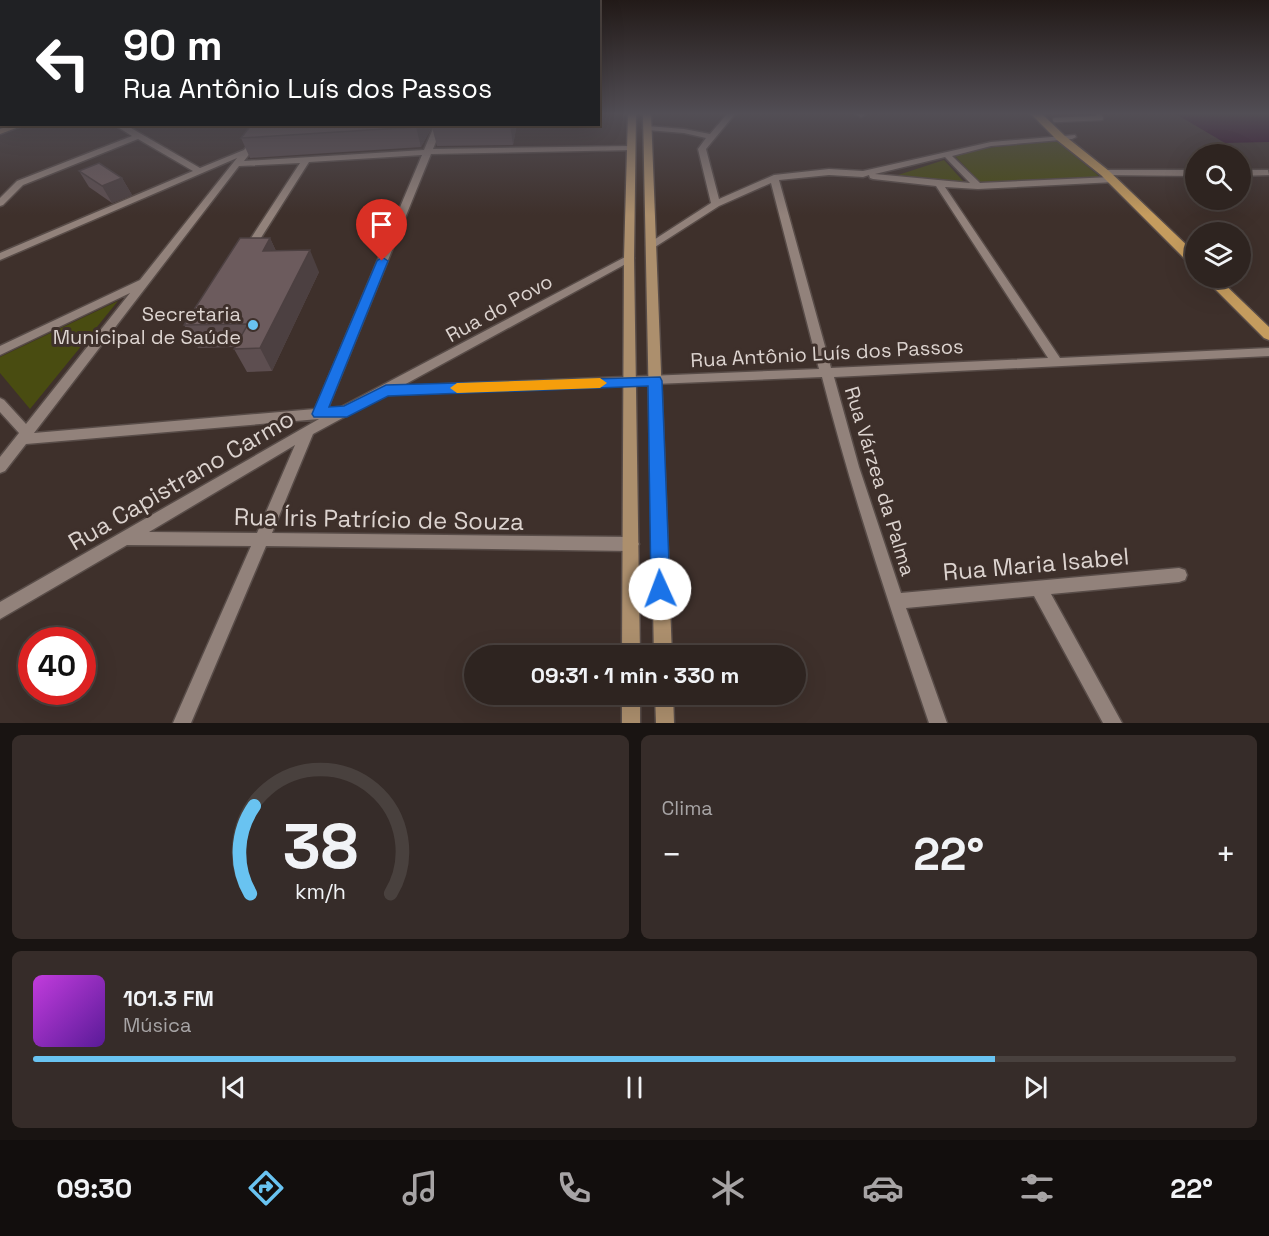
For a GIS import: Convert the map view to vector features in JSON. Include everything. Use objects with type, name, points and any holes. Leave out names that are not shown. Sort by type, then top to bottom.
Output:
[{"type":"main road","points":[[1073,148],[1105,173]]},
{"type":"main road","points":[[1082,148],[1185,251]]},
{"type":"main road","points":[[1221,288],[1269,335]]},
{"type":"street","points":[[0,204],[20,183],[109,148]]},
{"type":"street","points":[[159,148],[200,171]]},
{"type":"street","points":[[319,414],[430,148]]},
{"type":"street","points":[[236,164],[428,152],[632,148],[629,258],[631,645]]},
{"type":"street","points":[[648,148],[663,645]]},
{"type":"street","points":[[703,148],[716,204]]},
{"type":"street","points":[[862,174],[974,148]]},
{"type":"street","points":[[0,467],[248,150]]},
{"type":"street","points":[[0,257],[248,150]]},
{"type":"street","points":[[946,154],[978,186]]},
{"type":"street","points":[[247,252],[306,160]]},
{"type":"street","points":[[651,245],[716,204],[774,178],[829,172],[978,186],[1105,173],[1185,173]]},
{"type":"street","points":[[1251,173],[1268,173]]},
{"type":"street","name":"Rua Várzea da Palma","points":[[774,178],[852,467],[938,723]]},
{"type":"street","points":[[939,184],[1057,362]]},
{"type":"street","name":"Rua do Povo","points":[[386,391],[629,258]]},
{"type":"street","points":[[0,351],[144,282]]},
{"type":"street","name":"Rua Antônio Luís dos Passos","points":[[386,391],[655,381],[1269,352]]},
{"type":"street","name":"Rua Capistrano Carmo","points":[[0,610],[308,432],[386,391]]},
{"type":"street","points":[[0,403],[24,436]]},
{"type":"street","points":[[24,436],[347,411]]},
{"type":"street","points":[[183,723],[308,432]]},
{"type":"street","name":"Rua Íris Patrício de Souza","points":[[126,538],[631,544]]},
{"type":"street","name":"Rua Maria Isabel","points":[[897,601],[1179,575]]},
{"type":"street","points":[[1038,587],[1113,723]]},
{"type":"street","points":[[631,705],[631,723]]},
{"type":"street","points":[[664,705],[665,723]]},
{"type":"shaded area","points":[[1065,148],[1100,177],[980,182],[955,156],[975,149]]},
{"type":"shaded area","points":[[944,160],[964,182],[898,175]]},
{"type":"shaded area","points":[[118,301],[30,409],[0,373],[0,357]]},
{"type":"building","points":[[99,163],[122,178],[102,186],[79,171]]},
{"type":"building","points":[[240,238],[270,238],[263,251],[310,250],[260,348],[234,349],[248,324],[184,325]]},
{"type":"slow traffic","points":[[457,388],[600,383]]},
{"type":"place","name":"Secretaria Municipal de Saúde","points":[[253,325]]},
{"type":"route","points":[[382,261],[319,414],[347,411],[386,391],[655,381],[660,589]]}]
